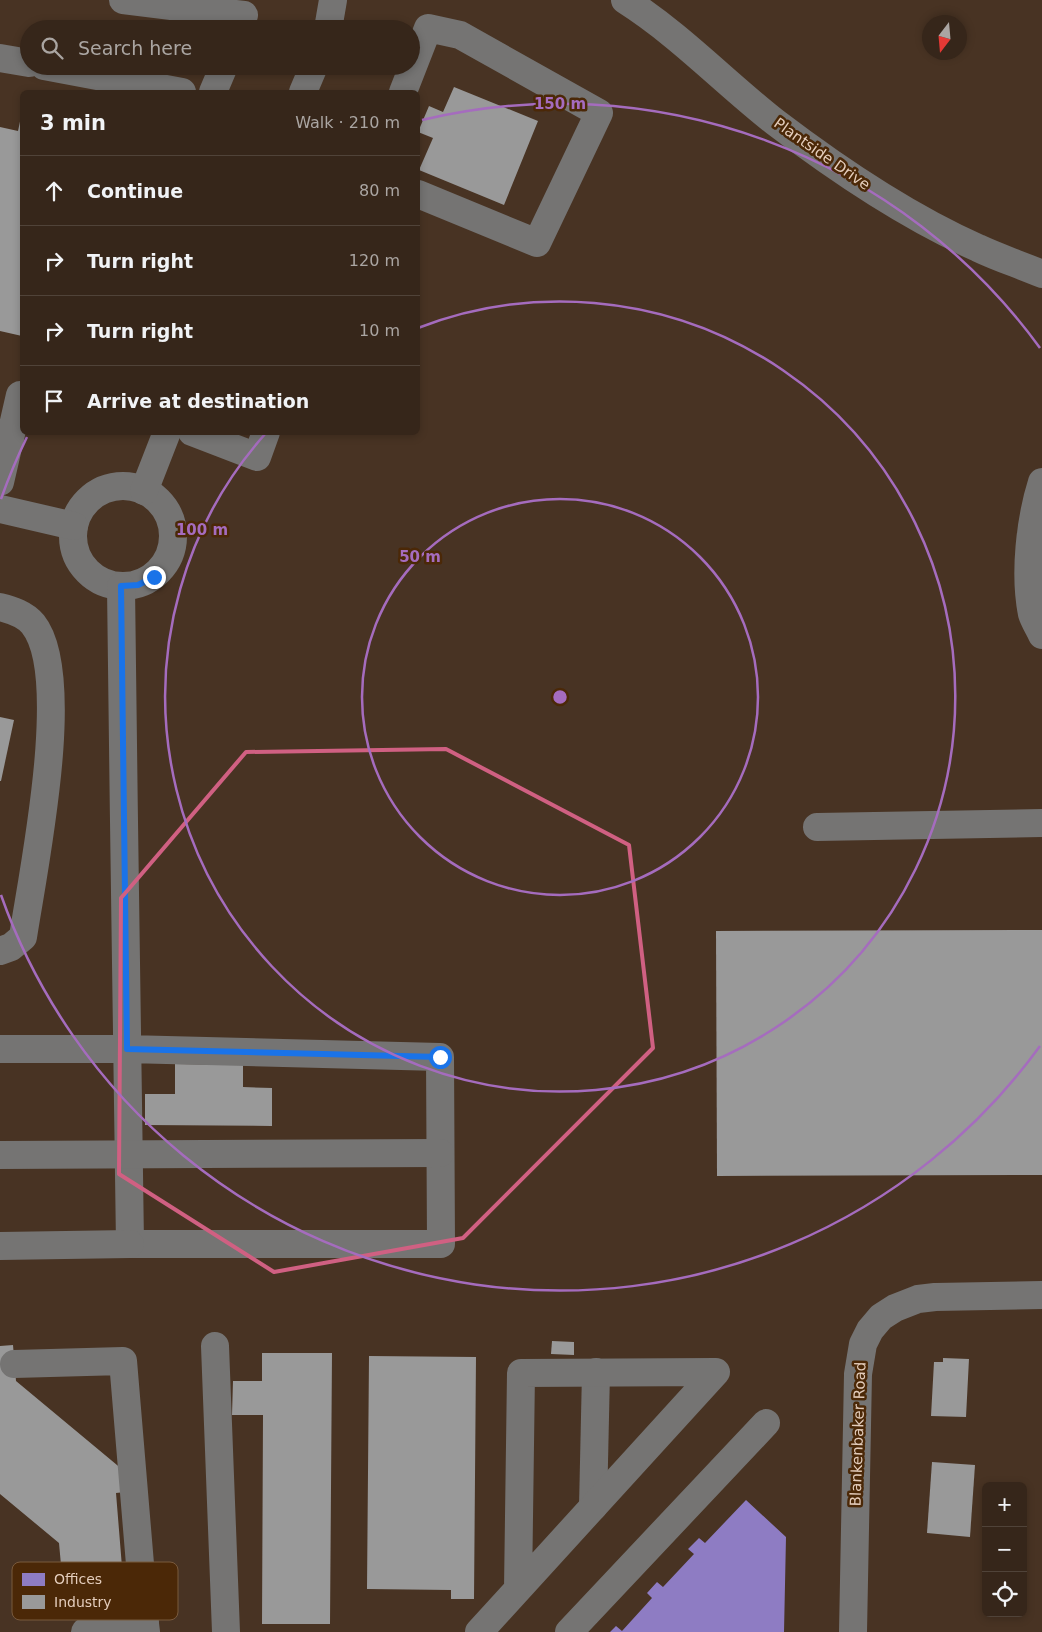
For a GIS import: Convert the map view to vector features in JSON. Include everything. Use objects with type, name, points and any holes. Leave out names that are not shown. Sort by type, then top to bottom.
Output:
[{"type":"street","points":[[122,0],[244,15],[242,20]]},
{"type":"street","points":[[330,20],[333,0]]},
{"type":"street","name":"Plantside Drive","points":[[624,0],[682,40],[774,121],[843,172],[909,212],[977,248],[1042,274]]},
{"type":"street","points":[[420,48],[428,28],[460,35],[598,113],[538,243],[420,195]]},
{"type":"street","points":[[0,58],[20,61]]},
{"type":"street","points":[[92,75],[171,90]]},
{"type":"street","points":[[214,90],[220,75]]},
{"type":"street","points":[[304,90],[310,75]]},
{"type":"street","points":[[404,90],[410,75]]},
{"type":"street","points":[[0,482],[12,411]]},
{"type":"street","points":[[144,491],[166,435]]},
{"type":"street","points":[[200,435],[257,457],[265,435]]},
{"type":"street","points":[[1042,482],[1035,505],[1029,568],[1032,615],[1042,635]]},
{"type":"street","points":[[119,486],[144,491],[158,500],[168,514],[174,531],[172,548],[165,564],[154,577],[138,585],[121,586],[104,583],[90,573],[79,560],[74,543],[74,526],[86,503],[107,489],[119,486]]},
{"type":"street","points":[[0,509],[74,526]]},
{"type":"street","points":[[121,586],[130,1244]]},
{"type":"street","points":[[0,607],[25,616],[34,624],[49,661],[52,716],[41,824],[23,937],[11,947],[0,951]]},
{"type":"street","points":[[817,827],[1042,823]]},
{"type":"street","points":[[0,1050],[127,1049],[440,1057],[440,1244],[0,1246]]},
{"type":"street","points":[[0,1155],[440,1153]]},
{"type":"street","name":"Blankenbaker Road","points":[[853,1632],[858,1374],[863,1344],[870,1330],[881,1317],[895,1308],[918,1299],[1042,1295]]},
{"type":"street","points":[[215,1346],[226,1632]]},
{"type":"street","points":[[14,1364],[123,1361],[140,1562]]},
{"type":"street","points":[[593,1507],[596,1372]]},
{"type":"street","points":[[479,1632],[716,1372],[521,1373],[518,1589]]},
{"type":"street","points":[[570,1632],[766,1423]]},
{"type":"street","points":[[85,1632],[146,1628]]},
{"type":"highlighted area","points":[[446,749],[629,845],[653,1048],[463,1238],[274,1272],[119,1174],[121,898],[246,752]]},
{"type":"building: Offices","points":[[746,1500],[786,1537],[784,1632],[610,1632],[616,1626],[622,1631],[652,1598],[647,1593],[657,1582],[663,1587],[694,1554],[688,1549],[699,1538],[705,1543]]},
{"type":"building: Industry","points":[[454,87],[538,121],[504,205],[420,170],[433,138],[420,133],[420,127],[429,106],[443,112]]},
{"type":"building: Industry","points":[[20,122],[20,336],[0,331],[0,127],[18,131]]},
{"type":"building: Industry","points":[[0,717],[14,720],[1,781],[0,781]]},
{"type":"building: Industry","points":[[1042,930],[1042,1175],[717,1176],[716,931]]},
{"type":"building: Industry","points":[[175,1064],[243,1065],[243,1087],[272,1088],[272,1126],[145,1125],[145,1094],[175,1094]]},
{"type":"building: Industry","points":[[552,1341],[574,1342],[574,1355],[551,1354]]},
{"type":"building: Industry","points":[[13,1345],[16,1381],[123,1470],[125,1492],[116,1493],[122,1562],[61,1562],[59,1543],[0,1494],[0,1346]]},
{"type":"building: Industry","points":[[262,1353],[332,1353],[330,1624],[262,1624],[263,1415],[232,1415],[233,1381],[262,1381]]},
{"type":"building: Industry","points":[[369,1356],[476,1357],[474,1599],[451,1599],[451,1590],[367,1589]]},
{"type":"building: Industry","points":[[943,1358],[969,1359],[966,1417],[931,1416],[934,1362],[943,1362]]},
{"type":"building: Industry","points":[[932,1462],[975,1465],[970,1537],[927,1533]]},
{"type":"route","points":[[154,577],[138,585],[121,586],[127,1049],[440,1057]]}]
